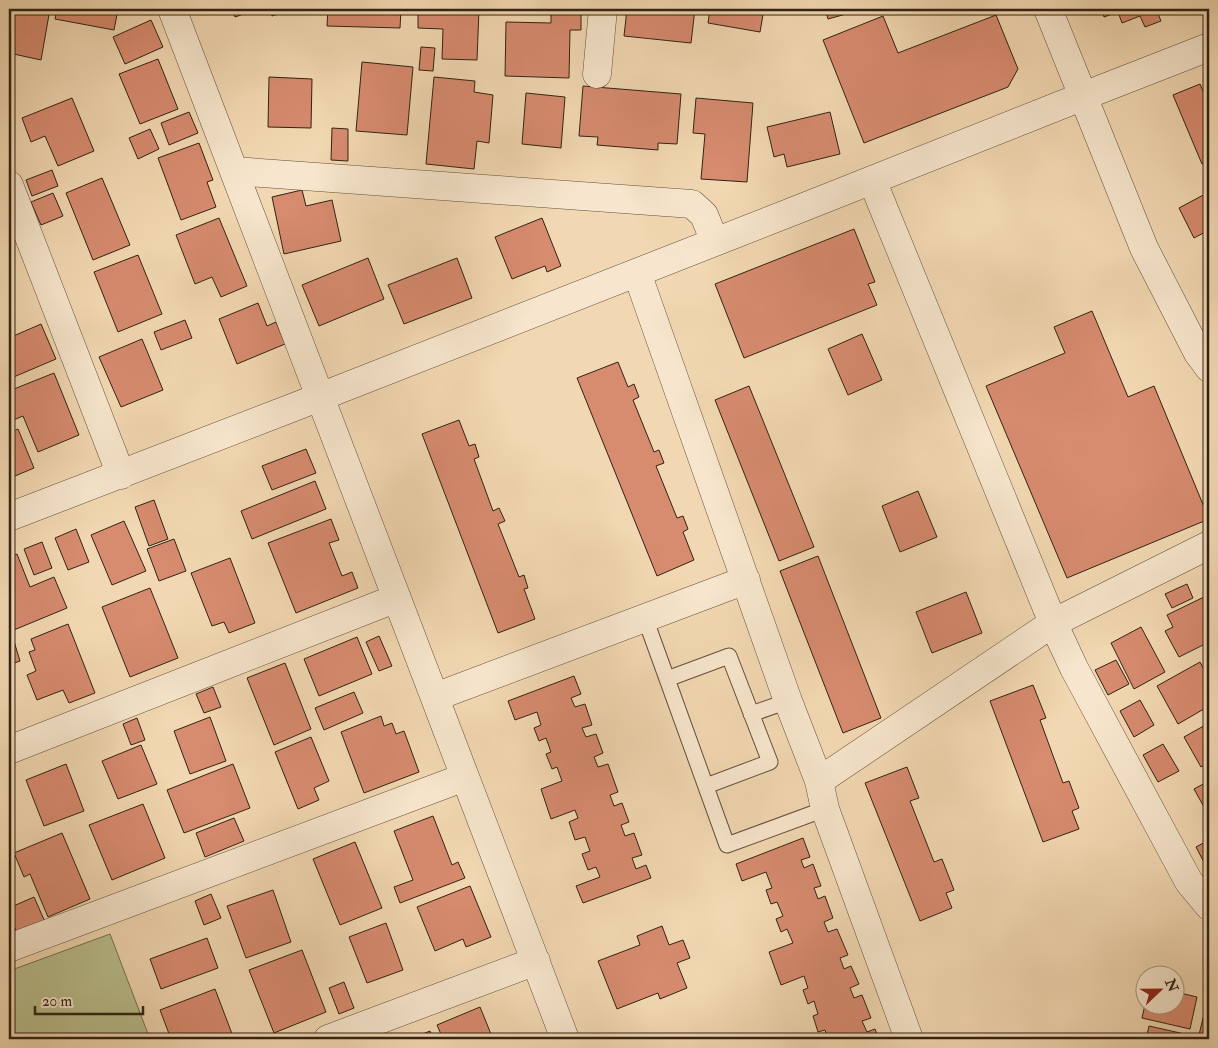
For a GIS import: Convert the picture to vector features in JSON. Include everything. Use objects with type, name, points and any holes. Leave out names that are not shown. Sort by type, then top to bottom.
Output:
[{"type":"street","points":[[172,9],[565,1039]]},
{"type":"street","points":[[597,74],[603,9]]},
{"type":"street","points":[[1048,9],[1144,248],[1198,353],[1209,368]]},
{"type":"street","points":[[9,518],[320,398],[1209,47]]},
{"type":"street","points":[[234,171],[692,204],[704,215],[715,242]]},
{"type":"street","points":[[872,180],[1053,623],[1074,668],[1189,882],[1209,906]]},
{"type":"street","points":[[9,185],[121,475]]},
{"type":"street","points":[[637,273],[818,781],[825,809],[909,1039]]},
{"type":"street","points":[[818,781],[1053,623],[1209,544]]},
{"type":"street","points":[[435,698],[746,580]]},
{"type":"street","points":[[9,750],[397,598]]},
{"type":"street","points":[[9,948],[465,777]]},
{"type":"street","points":[[341,1037],[536,961]]},
{"type":"lane","points":[[646,618],[727,845],[825,809]]},
{"type":"lane","points":[[667,679],[729,656],[770,762],[706,786]]},
{"type":"lane","points":[[752,714],[788,701]]},
{"type":"green space","points":[[110,934],[150,1039],[9,1039],[9,971]]},
{"type":"building","points":[[9,9],[50,9],[41,60],[9,53]]},
{"type":"building","points":[[57,9],[118,9],[114,30],[55,19]]},
{"type":"building","points":[[232,9],[258,9],[235,17]]},
{"type":"building","points":[[270,9],[292,9],[272,16]]},
{"type":"building","points":[[328,9],[401,9],[400,28],[327,26]]},
{"type":"building","points":[[418,9],[479,9],[477,60],[442,59],[443,29],[418,28]]},
{"type":"building","points":[[551,9],[581,9],[581,30],[570,30],[569,78],[505,76],[506,22],[551,23]]},
{"type":"building","points":[[627,9],[695,9],[691,43],[624,36]]},
{"type":"building","points":[[710,9],[764,9],[760,32],[708,23]]},
{"type":"building","points":[[825,9],[864,9],[828,19]]},
{"type":"building","points":[[1101,9],[1156,9],[1161,21],[1145,27],[1140,16],[1122,23],[1118,12],[1104,17]]},
{"type":"building","points":[[996,15],[1018,69],[1008,87],[864,143],[823,40],[883,16],[898,53]]},
{"type":"building","points":[[151,20],[163,47],[125,64],[113,37]]},
{"type":"building","points":[[421,47],[435,48],[433,71],[419,70]]},
{"type":"building","points":[[158,59],[178,109],[140,124],[119,74]]},
{"type":"building","points":[[362,62],[413,67],[407,135],[356,131]]},
{"type":"building","points":[[269,77],[312,79],[311,128],[268,127]]},
{"type":"building","points":[[434,77],[475,81],[474,92],[493,95],[489,143],[477,141],[474,169],[426,164]]},
{"type":"building","points":[[1200,84],[1203,91],[1209,88],[1209,161],[1202,164],[1173,95]]},
{"type":"building","points":[[583,86],[681,94],[677,144],[658,143],[658,150],[597,145],[598,137],[579,136]]},
{"type":"building","points":[[526,93],[565,97],[561,148],[522,144]]},
{"type":"building","points":[[72,98],[94,151],[58,166],[45,136],[31,142],[22,118]]},
{"type":"building","points":[[696,98],[753,103],[747,182],[701,179],[705,134],[693,133]]},
{"type":"building","points":[[189,112],[198,133],[169,145],[161,123]]},
{"type":"building","points":[[830,112],[840,154],[787,167],[784,154],[774,157],[767,127]]},
{"type":"building","points":[[332,128],[348,129],[348,161],[331,160]]},
{"type":"building","points":[[150,129],[159,149],[138,159],[129,138]]},
{"type":"building","points":[[199,143],[213,180],[207,182],[216,207],[181,220],[158,158]]},
{"type":"building","points":[[52,170],[58,186],[32,196],[26,180]]},
{"type":"building","points":[[102,178],[130,245],[93,260],[66,193]]},
{"type":"building","points":[[302,190],[306,206],[332,200],[341,241],[284,254],[272,197]]},
{"type":"building","points":[[1209,192],[1209,230],[1194,238],[1179,208]]},
{"type":"building","points":[[53,193],[63,216],[41,225],[31,202]]},
{"type":"building","points":[[219,218],[247,286],[221,297],[212,277],[195,284],[176,235]]},
{"type":"building","points":[[542,218],[561,266],[547,272],[545,266],[512,279],[495,237]]},
{"type":"building","points":[[854,229],[875,282],[868,284],[877,305],[744,358],[715,284]]},
{"type":"building","points":[[138,255],[162,314],[118,332],[94,272]]},
{"type":"building","points":[[368,258],[384,299],[319,326],[302,285]]},
{"type":"building","points":[[457,258],[472,298],[404,324],[388,285]]},
{"type":"building","points":[[258,303],[267,326],[276,322],[285,344],[237,364],[219,319]]},
{"type":"building","points":[[1092,311],[1128,397],[1154,386],[1209,519],[1067,578],[986,386],[1065,353],[1054,327]]},
{"type":"building","points":[[185,320],[192,338],[161,350],[154,332]]},
{"type":"building","points":[[41,324],[56,359],[9,379],[9,338]]},
{"type":"building","points":[[862,334],[882,380],[848,395],[828,349]]},
{"type":"building","points":[[142,339],[163,390],[121,407],[99,357]]},
{"type":"building","points":[[618,362],[628,387],[634,384],[639,397],[633,400],[654,452],[659,450],[664,463],[656,466],[677,518],[683,516],[688,529],[683,532],[694,560],[657,576],[577,378]]},
{"type":"building","points":[[54,373],[79,435],[38,452],[23,416],[9,422],[9,391]]},
{"type":"building","points":[[749,386],[814,547],[779,561],[715,400]]},
{"type":"building","points":[[459,420],[469,446],[475,444],[479,457],[474,459],[493,511],[499,508],[505,521],[498,524],[519,577],[524,575],[528,588],[524,589],[535,619],[498,633],[422,434]]},
{"type":"building","points":[[18,429],[34,468],[15,476],[9,461],[9,433]]},
{"type":"building","points":[[306,449],[316,473],[272,490],[262,466]]},
{"type":"building","points":[[315,481],[326,509],[252,539],[241,511]]},
{"type":"building","points":[[918,491],[937,537],[900,552],[882,506]]},
{"type":"building","points":[[154,500],[168,539],[149,546],[135,507]]},
{"type":"building","points":[[331,519],[339,540],[329,543],[342,576],[352,572],[358,588],[296,613],[268,543]]},
{"type":"building","points":[[124,521],[146,571],[112,585],[91,535]]},
{"type":"building","points":[[76,529],[89,562],[68,570],[55,538]]},
{"type":"building","points":[[174,539],[186,571],[159,581],[147,549]]},
{"type":"building","points":[[42,542],[52,568],[34,575],[24,549]]},
{"type":"building","points":[[17,554],[30,587],[54,577],[67,608],[9,632],[9,557]]},
{"type":"building","points":[[818,556],[881,718],[843,733],[780,571]]},
{"type":"building","points":[[230,558],[255,623],[229,633],[224,622],[212,626],[191,573]]},
{"type":"building","points":[[1187,584],[1193,598],[1172,608],[1165,594]]},
{"type":"building","points":[[150,588],[178,658],[130,677],[102,607]]},
{"type":"building","points":[[966,592],[982,633],[932,653],[916,612]]},
{"type":"building","points":[[1206,596],[1209,602],[1209,642],[1179,657],[1165,631],[1173,627],[1167,615]]},
{"type":"building","points":[[68,624],[95,693],[69,703],[63,690],[37,700],[27,675],[36,671],[29,652],[35,650],[31,639]]},
{"type":"building","points":[[1141,627],[1165,672],[1134,689],[1111,643]]},
{"type":"building","points":[[379,636],[392,666],[379,671],[366,642]]},
{"type":"building","points":[[357,637],[372,674],[319,696],[304,659]]},
{"type":"building","points":[[13,638],[20,661],[9,665],[9,639]]},
{"type":"building","points":[[1116,660],[1129,684],[1108,695],[1095,670]]},
{"type":"building","points":[[1200,662],[1209,679],[1209,706],[1178,724],[1157,686]]},
{"type":"building","points":[[285,663],[311,729],[274,745],[247,678]]},
{"type":"building","points":[[574,676],[581,694],[571,698],[575,707],[585,704],[592,725],[582,728],[586,737],[596,734],[603,753],[594,757],[598,767],[608,764],[618,792],[610,795],[614,806],[622,803],[629,822],[621,825],[625,836],[634,833],[642,855],[632,858],[636,869],[646,865],[651,878],[583,903],[576,886],[600,877],[596,867],[588,870],[582,854],[590,851],[585,837],[575,840],[569,822],[578,818],[575,810],[551,819],[541,789],[562,781],[557,767],[552,769],[546,754],[551,752],[546,738],[539,741],[534,728],[541,725],[537,712],[515,720],[508,701]]},
{"type":"building","points":[[1033,685],[1046,718],[1040,720],[1063,783],[1069,781],[1079,808],[1072,811],[1079,829],[1043,842],[990,701]]},
{"type":"building","points":[[213,687],[221,707],[204,713],[196,694]]},
{"type":"building","points":[[354,692],[363,713],[324,730],[315,708]]},
{"type":"building","points":[[1140,700],[1154,725],[1134,737],[1120,711]]},
{"type":"building","points":[[381,716],[384,726],[392,723],[396,734],[404,731],[419,772],[364,793],[341,732]]},
{"type":"building","points":[[210,717],[226,761],[190,774],[174,731]]},
{"type":"building","points":[[137,718],[145,740],[131,745],[123,724]]},
{"type":"building","points":[[1209,723],[1209,762],[1201,767],[1184,737]]},
{"type":"building","points":[[311,737],[329,781],[314,788],[319,800],[298,809],[275,752]]},
{"type":"building","points":[[1163,744],[1179,771],[1158,782],[1143,755]]},
{"type":"building","points":[[141,745],[157,784],[118,799],[102,761]]},
{"type":"building","points":[[66,764],[84,811],[44,826],[26,780]]},
{"type":"building","points":[[233,764],[250,808],[184,833],[167,790]]},
{"type":"building","points":[[907,767],[919,798],[910,801],[934,862],[942,859],[954,890],[946,893],[952,908],[920,921],[865,783]]},
{"type":"building","points":[[1209,781],[1209,816],[1194,789]]},
{"type":"building","points":[[143,804],[165,858],[112,880],[89,825]]},
{"type":"building","points":[[433,816],[452,865],[458,862],[465,878],[400,903],[394,887],[413,880],[394,831]]},
{"type":"building","points":[[234,818],[244,841],[205,857],[196,833]]},
{"type":"building","points":[[62,833],[90,899],[48,917],[30,874],[24,877],[14,853]]},
{"type":"building","points":[[803,838],[810,857],[801,860],[804,868],[813,864],[821,886],[814,888],[818,899],[825,896],[833,918],[824,922],[828,932],[837,929],[848,955],[840,958],[844,969],[851,966],[859,984],[850,988],[854,998],[862,995],[871,1018],[862,1021],[867,1032],[875,1029],[879,1039],[828,1039],[825,1030],[818,1032],[813,1016],[818,1014],[814,1001],[808,1004],[803,990],[808,988],[804,976],[781,985],[769,952],[793,943],[787,929],[781,932],[776,919],[783,916],[777,902],[771,904],[766,890],[772,888],[766,872],[742,881],[736,864]]},
{"type":"building","points":[[1209,840],[1209,869],[1208,870],[1196,847]]},
{"type":"building","points":[[355,842],[382,908],[340,925],[313,859]]},
{"type":"building","points":[[470,886],[491,937],[466,947],[463,939],[435,951],[417,907]]},
{"type":"building","points":[[273,890],[291,942],[246,958],[227,906]]},
{"type":"building","points":[[211,894],[221,918],[204,925],[195,901]]},
{"type":"building","points":[[34,897],[45,922],[18,935],[9,915],[9,908]]},
{"type":"building","points":[[386,923],[403,970],[367,983],[349,937]]},
{"type":"building","points":[[662,926],[669,945],[683,940],[690,958],[677,963],[687,988],[660,999],[658,993],[617,1009],[598,961],[640,945],[637,936]]},
{"type":"building","points":[[207,938],[218,968],[161,989],[150,959]]},
{"type":"building","points":[[302,950],[326,1012],[274,1033],[249,970]]},
{"type":"building","points":[[344,982],[354,1008],[339,1014],[329,988]]},
{"type":"building","points":[[215,989],[234,1039],[171,1039],[160,1010]]},
{"type":"building","points":[[1186,994],[1197,997],[1190,1029],[1142,1018],[1142,1016],[1186,1016]]},
{"type":"building","points":[[480,1007],[493,1039],[443,1039],[437,1025]]},
{"type":"building","points":[[1204,1014],[1209,1016],[1209,1039],[1198,1039]]},
{"type":"building","points":[[1149,1026],[1189,1035],[1188,1039],[1146,1039]]},
{"type":"building","points":[[430,1031],[433,1039],[411,1039]]}]
